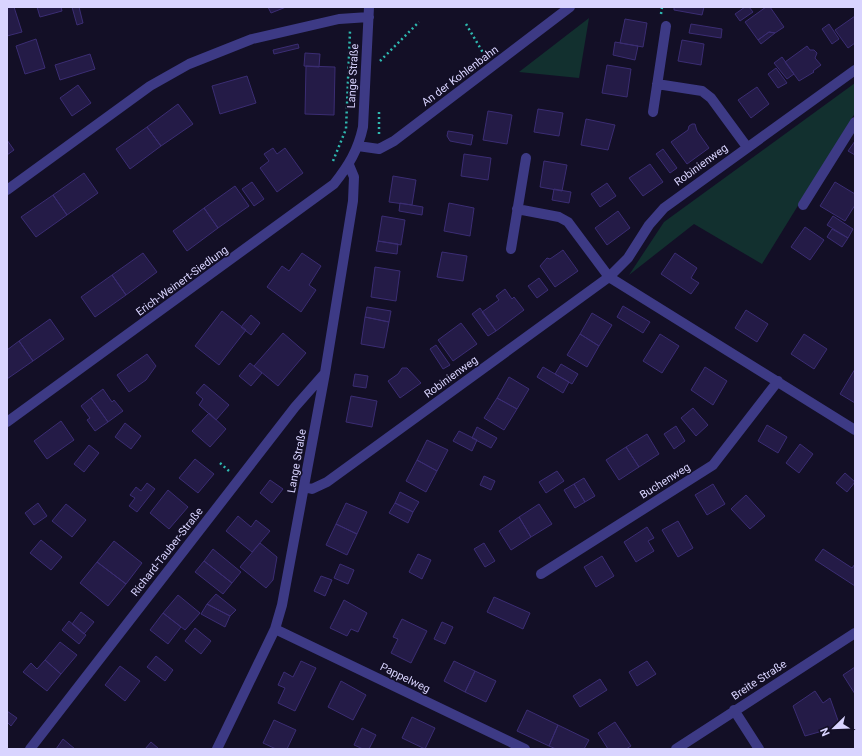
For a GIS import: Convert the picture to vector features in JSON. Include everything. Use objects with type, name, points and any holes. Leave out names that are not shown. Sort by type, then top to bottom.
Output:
[{"type":"street","name":"An der Kohlenbahn","points":[[358,146],[379,149],[394,141],[570,7]]},
{"type":"street","points":[[7,190],[150,86],[189,64],[252,39],[369,12]]},
{"type":"street","name":"Lange Straße","points":[[358,146],[363,127],[369,12]]},
{"type":"street","points":[[653,112],[666,26]]},
{"type":"street","name":"Robinienweg","points":[[304,487],[312,489],[327,482],[609,277],[628,258],[649,226],[664,208],[855,70]]},
{"type":"street","name":"Robinienweg","points":[[657,84],[702,91],[711,98],[747,147]]},
{"type":"street","points":[[803,205],[855,122]]},
{"type":"street","name":"Erich-Weinert-Siedlung","points":[[7,422],[334,184],[349,165],[358,146]]},
{"type":"street","points":[[511,249],[526,158]]},
{"type":"street","name":"Lange Straße","points":[[217,749],[275,629],[282,605],[325,373],[353,196],[354,178],[349,165]]},
{"type":"street","points":[[517,209],[559,217],[568,222],[609,277],[855,430]]},
{"type":"street","name":"Richard-Tauber-Straße","points":[[30,749],[295,407],[325,373]]},
{"type":"street","name":"Buchenweg","points":[[541,574],[712,465],[778,381]]},
{"type":"street","name":"Pappelweg","points":[[275,629],[525,749]]},
{"type":"street","name":"Breite Straße","points":[[676,749],[855,633]]},
{"type":"street","points":[[734,710],[759,749]]},
{"type":"path","points":[[332,164],[346,129],[351,17]]},
{"type":"path","points":[[380,62],[419,22]]},
{"type":"path","points":[[466,24],[491,67]]},
{"type":"green space","points":[[589,18],[579,78],[519,72]]},
{"type":"green space","points":[[855,83],[855,113],[762,264],[694,224],[629,275],[664,222]]},
{"type":"building","points":[[7,7],[14,7],[22,32],[7,36]]},
{"type":"building","points":[[37,7],[61,7],[62,11],[40,17]]},
{"type":"building","points":[[72,7],[79,7],[83,23],[77,25]]},
{"type":"building","points":[[268,7],[286,7],[271,13]]},
{"type":"building","points":[[674,7],[704,7],[702,15],[674,10]]},
{"type":"building","points":[[745,7],[749,7],[753,12],[740,21],[735,14]]},
{"type":"building","points":[[766,7],[770,7],[784,27],[775,33],[769,32],[758,40],[745,22]]},
{"type":"building","points":[[855,16],[855,43],[848,48],[835,30]]},
{"type":"building","points":[[625,19],[647,23],[643,47],[620,43]]},
{"type":"building","points":[[691,24],[722,29],[721,38],[689,33]]},
{"type":"building","points":[[829,24],[839,39],[832,44],[822,29]]},
{"type":"building","points":[[769,32],[775,33],[761,44],[758,40]]},
{"type":"building","points":[[36,39],[45,68],[25,74],[16,46]]},
{"type":"building","points":[[682,40],[704,44],[701,65],[678,61]]},
{"type":"building","points":[[615,42],[638,46],[635,60],[613,55]]},
{"type":"building","points":[[298,44],[299,48],[274,54],[273,50]]},
{"type":"building","points":[[807,46],[810,50],[814,50],[817,53],[815,58],[821,65],[813,71],[814,72],[799,81],[785,62]]},
{"type":"building","points":[[305,53],[320,54],[319,67],[304,66]]},
{"type":"building","points":[[90,54],[95,69],[60,80],[55,65]]},
{"type":"building","points":[[782,57],[794,74],[787,79],[774,63]]},
{"type":"building","points":[[607,65],[631,69],[627,97],[602,93]]},
{"type":"building","points":[[306,66],[335,67],[334,115],[305,114]]},
{"type":"building","points":[[776,68],[787,83],[778,88],[768,74]]},
{"type":"building","points":[[247,76],[256,103],[220,114],[212,86]]},
{"type":"building","points":[[78,85],[91,103],[72,116],[60,98]]},
{"type":"building","points":[[757,87],[769,104],[751,118],[738,100]]},
{"type":"building","points":[[178,104],[193,124],[161,146],[147,127]]},
{"type":"building","points":[[538,109],[563,113],[559,136],[534,132]]},
{"type":"building","points":[[488,111],[512,115],[507,144],[483,140]]},
{"type":"building","points":[[586,119],[615,125],[608,150],[581,145]]},
{"type":"building","points":[[695,124],[697,131],[709,148],[687,164],[671,142],[688,130],[689,126]]},
{"type":"building","points":[[147,127],[161,146],[130,169],[116,149]]},
{"type":"building","points":[[448,131],[473,135],[471,145],[450,141],[447,136]]},
{"type":"building","points":[[7,140],[14,150],[7,155]]},
{"type":"building","points":[[855,141],[855,155],[848,151]]},
{"type":"building","points":[[273,148],[277,154],[285,148],[303,173],[277,192],[260,168],[269,161],[264,154]]},
{"type":"building","points":[[663,149],[677,168],[670,173],[656,154]]},
{"type":"building","points":[[464,154],[491,158],[488,180],[461,176]]},
{"type":"building","points":[[544,161],[567,165],[562,191],[540,187]]},
{"type":"building","points":[[650,164],[663,182],[643,196],[629,178]]},
{"type":"building","points":[[84,173],[98,193],[67,215],[53,195]]},
{"type":"building","points":[[393,176],[416,180],[412,205],[389,202]]},
{"type":"building","points":[[252,182],[264,199],[254,206],[242,189]]},
{"type":"building","points":[[835,182],[855,194],[855,205],[845,221],[820,206]]},
{"type":"building","points":[[607,183],[616,196],[600,207],[591,194]]},
{"type":"building","points":[[235,186],[249,206],[218,228],[204,208]]},
{"type":"building","points":[[554,189],[571,192],[569,203],[552,200]]},
{"type":"building","points":[[53,195],[67,215],[36,237],[21,217]]},
{"type":"building","points":[[400,203],[423,207],[422,215],[399,211]]},
{"type":"building","points":[[449,203],[474,208],[470,236],[444,231]]},
{"type":"building","points":[[204,208],[218,228],[187,251],[173,231]]},
{"type":"building","points":[[618,211],[630,228],[607,245],[595,228]]},
{"type":"building","points":[[382,216],[405,220],[401,245],[378,241]]},
{"type":"building","points":[[833,216],[853,229],[848,238],[827,225]]},
{"type":"building","points":[[805,227],[824,240],[810,260],[791,247]]},
{"type":"building","points":[[832,229],[848,238],[842,247],[827,237]]},
{"type":"building","points":[[378,241],[398,244],[397,254],[376,251]]},
{"type":"building","points":[[563,250],[578,271],[555,287],[540,266],[547,258],[550,259]]},
{"type":"building","points":[[442,252],[467,256],[463,281],[437,277]]},
{"type":"building","points":[[143,253],[157,272],[126,295],[112,275]]},
{"type":"building","points":[[302,253],[321,266],[309,285],[316,290],[301,312],[267,287],[282,266],[289,271]]},
{"type":"building","points":[[675,253],[697,268],[691,278],[699,283],[691,294],[661,274]]},
{"type":"building","points":[[375,267],[400,271],[396,301],[371,297]]},
{"type":"building","points":[[112,275],[126,295],[95,317],[81,297]]},
{"type":"building","points":[[539,278],[548,290],[537,298],[528,286]]},
{"type":"building","points":[[505,289],[512,299],[514,297],[524,310],[496,331],[482,312],[499,300],[496,296]]},
{"type":"building","points":[[623,306],[650,322],[643,333],[617,317]]},
{"type":"building","points":[[367,307],[391,311],[389,322],[365,317]]},
{"type":"building","points":[[480,308],[496,331],[488,336],[472,314]]},
{"type":"building","points":[[746,310],[768,324],[757,342],[735,328]]},
{"type":"building","points":[[222,311],[246,330],[219,365],[195,346]]},
{"type":"building","points":[[592,313],[612,325],[599,346],[580,334]]},
{"type":"building","points":[[251,315],[260,323],[251,335],[241,327]]},
{"type":"building","points":[[365,317],[389,322],[384,348],[361,344]]},
{"type":"building","points":[[50,319],[64,339],[33,361],[19,341]]},
{"type":"building","points":[[461,323],[477,344],[453,361],[438,340]]},
{"type":"building","points":[[283,333],[306,353],[278,386],[254,366]]},
{"type":"building","points":[[580,334],[599,346],[587,367],[567,355]]},
{"type":"building","points":[[660,334],[679,346],[662,373],[643,361]]},
{"type":"building","points":[[804,334],[827,349],[814,369],[791,354]]},
{"type":"building","points":[[19,341],[33,361],[7,379],[7,350]]},
{"type":"building","points":[[436,345],[450,365],[443,369],[430,349]]},
{"type":"building","points":[[147,354],[156,366],[146,380],[129,392],[117,375]]},
{"type":"building","points":[[250,363],[262,373],[251,386],[239,376]]},
{"type":"building","points":[[561,364],[578,374],[572,384],[555,374]]},
{"type":"building","points":[[543,367],[569,382],[563,393],[537,377]]},
{"type":"building","points":[[705,367],[727,381],[713,405],[691,390]]},
{"type":"building","points":[[402,368],[407,368],[421,383],[400,398],[388,381],[398,374]]},
{"type":"building","points":[[855,369],[855,403],[840,394]]},
{"type":"building","points":[[355,374],[368,376],[366,388],[353,386]]},
{"type":"building","points":[[509,377],[529,389],[517,409],[497,398]]},
{"type":"building","points":[[204,384],[229,405],[216,420],[199,405],[203,399],[196,393]]},
{"type":"building","points":[[103,389],[112,402],[114,400],[123,411],[108,422],[91,398]]},
{"type":"building","points":[[351,396],[377,401],[372,427],[346,422]]},
{"type":"building","points":[[91,398],[108,422],[95,431],[87,420],[90,418],[81,406]]},
{"type":"building","points":[[497,398],[517,409],[504,430],[484,418]]},
{"type":"building","points":[[693,408],[708,425],[696,436],[681,418]]},
{"type":"building","points":[[209,413],[226,429],[210,447],[192,431]]},
{"type":"building","points":[[61,421],[74,440],[47,459],[34,441]]},
{"type":"building","points":[[125,423],[141,436],[131,449],[115,437]]},
{"type":"building","points":[[767,425],[787,437],[778,453],[758,441]]},
{"type":"building","points":[[676,426],[685,441],[674,449],[664,434]]},
{"type":"building","points":[[477,427],[497,438],[491,448],[472,438]]},
{"type":"building","points":[[459,431],[477,440],[472,451],[453,441]]},
{"type":"building","points":[[647,434],[659,454],[639,467],[626,447]]},
{"type":"building","points":[[427,440],[448,450],[437,471],[417,460]]},
{"type":"building","points":[[800,444],[813,454],[799,473],[786,463]]},
{"type":"building","points":[[89,445],[99,453],[84,472],[74,464]]},
{"type":"building","points":[[626,447],[639,467],[619,480],[606,460]]},
{"type":"building","points":[[195,459],[214,474],[198,493],[179,478]]},
{"type":"building","points":[[417,460],[437,471],[426,492],[406,481]]},
{"type":"building","points":[[557,471],[564,481],[546,493],[539,482]]},
{"type":"building","points":[[845,473],[855,482],[847,492],[836,483]]},
{"type":"building","points":[[484,476],[495,481],[491,490],[480,485]]},
{"type":"building","points":[[584,478],[595,496],[585,502],[574,484]]},
{"type":"building","points":[[270,480],[283,489],[272,503],[260,493]]},
{"type":"building","points":[[147,483],[155,489],[137,512],[129,506],[135,498],[130,495],[136,487],[141,491]]},
{"type":"building","points":[[574,484],[585,502],[575,508],[564,490]]},
{"type":"building","points":[[713,484],[725,504],[707,515],[695,495]]},
{"type":"building","points":[[168,490],[188,507],[169,529],[150,513]]},
{"type":"building","points":[[400,492],[419,502],[413,512],[395,503]]},
{"type":"building","points":[[746,495],[765,516],[750,529],[731,509]]},
{"type":"building","points":[[38,503],[47,516],[34,525],[25,513]]},
{"type":"building","points":[[346,503],[367,512],[357,534],[336,524]]},
{"type":"building","points":[[395,503],[413,512],[408,523],[389,513]]},
{"type":"building","points":[[66,504],[86,520],[72,537],[52,521]]},
{"type":"building","points":[[539,504],[552,524],[531,537],[519,517]]},
{"type":"building","points":[[238,516],[251,527],[256,520],[270,531],[252,552],[226,531]]},
{"type":"building","points":[[519,517],[531,537],[511,550],[499,531]]},
{"type":"building","points":[[678,521],[693,548],[678,557],[662,530]]},
{"type":"building","points":[[336,524],[357,534],[347,555],[326,545]]},
{"type":"building","points":[[647,527],[654,538],[648,541],[654,551],[636,562],[624,542]]},
{"type":"building","points":[[41,540],[62,557],[51,570],[30,553]]},
{"type":"building","points":[[114,541],[142,563],[126,584],[97,562]]},
{"type":"building","points":[[260,543],[277,557],[273,580],[266,588],[240,567]]},
{"type":"building","points":[[484,543],[495,561],[485,567],[474,549]]},
{"type":"building","points":[[213,549],[241,572],[232,583],[204,561]]},
{"type":"building","points":[[823,549],[852,568],[855,564],[855,586],[815,560]]},
{"type":"building","points":[[418,554],[431,560],[422,579],[409,572]]},
{"type":"building","points":[[602,556],[614,576],[596,587],[584,567]]},
{"type":"building","points":[[204,561],[232,583],[223,594],[195,572]]},
{"type":"building","points":[[97,562],[126,584],[108,606],[80,583]]},
{"type":"building","points":[[340,564],[354,570],[348,584],[334,578]]},
{"type":"building","points":[[321,576],[332,580],[325,596],[314,591]]},
{"type":"building","points":[[216,594],[236,610],[230,616],[207,604]]},
{"type":"building","points":[[178,595],[200,613],[185,630],[163,613]]},
{"type":"building","points":[[494,597],[530,613],[523,629],[487,612]]},
{"type":"building","points":[[344,600],[367,613],[358,632],[351,629],[347,636],[330,628]]},
{"type":"building","points":[[207,604],[230,616],[225,627],[201,614]]},
{"type":"building","points":[[81,612],[94,622],[84,634],[72,624]]},
{"type":"building","points":[[163,613],[181,627],[168,644],[150,630]]},
{"type":"building","points":[[402,619],[427,631],[411,663],[391,653],[398,639],[393,637]]},
{"type":"building","points":[[69,621],[86,635],[79,644],[62,630]]},
{"type":"building","points":[[442,622],[453,627],[445,644],[434,639]]},
{"type":"building","points":[[195,628],[211,641],[201,654],[185,641]]},
{"type":"building","points":[[60,642],[77,655],[61,674],[45,660]]},
{"type":"building","points":[[156,656],[173,670],[165,681],[147,667]]},
{"type":"building","points":[[45,660],[61,674],[47,691],[23,672],[31,663],[37,669]]},
{"type":"building","points":[[301,661],[316,668],[295,711],[278,703],[285,688],[278,685],[284,672],[293,677]]},
{"type":"building","points":[[454,661],[475,671],[465,692],[444,681]]},
{"type":"building","points":[[647,661],[656,674],[637,686],[629,672]]},
{"type":"building","points":[[120,666],[140,681],[125,701],[105,685]]},
{"type":"building","points":[[855,667],[855,694],[843,675]]},
{"type":"building","points":[[475,671],[496,681],[486,702],[465,692]]},
{"type":"building","points":[[600,679],[607,690],[580,707],[573,696]]},
{"type":"building","points":[[341,681],[366,695],[353,720],[328,707]]},
{"type":"building","points":[[815,691],[823,703],[830,698],[840,726],[805,736],[793,706]]},
{"type":"building","points":[[527,710],[558,725],[549,746],[517,731]]},
{"type":"building","points":[[7,711],[17,718],[11,726],[7,722]]},
{"type":"building","points":[[412,717],[435,728],[425,749],[402,738]]},
{"type":"building","points":[[274,720],[296,730],[287,749],[276,749],[263,743]]},
{"type":"building","points":[[615,722],[631,746],[626,749],[608,749],[598,733]]},
{"type":"building","points":[[558,725],[589,740],[584,749],[556,749],[549,746]]},
{"type":"building","points":[[362,728],[376,735],[369,749],[363,749],[354,745]]},
{"type":"building","points":[[63,739],[75,749],[56,749]]},
{"type":"building","points":[[151,742],[159,749],[145,749]]}]
